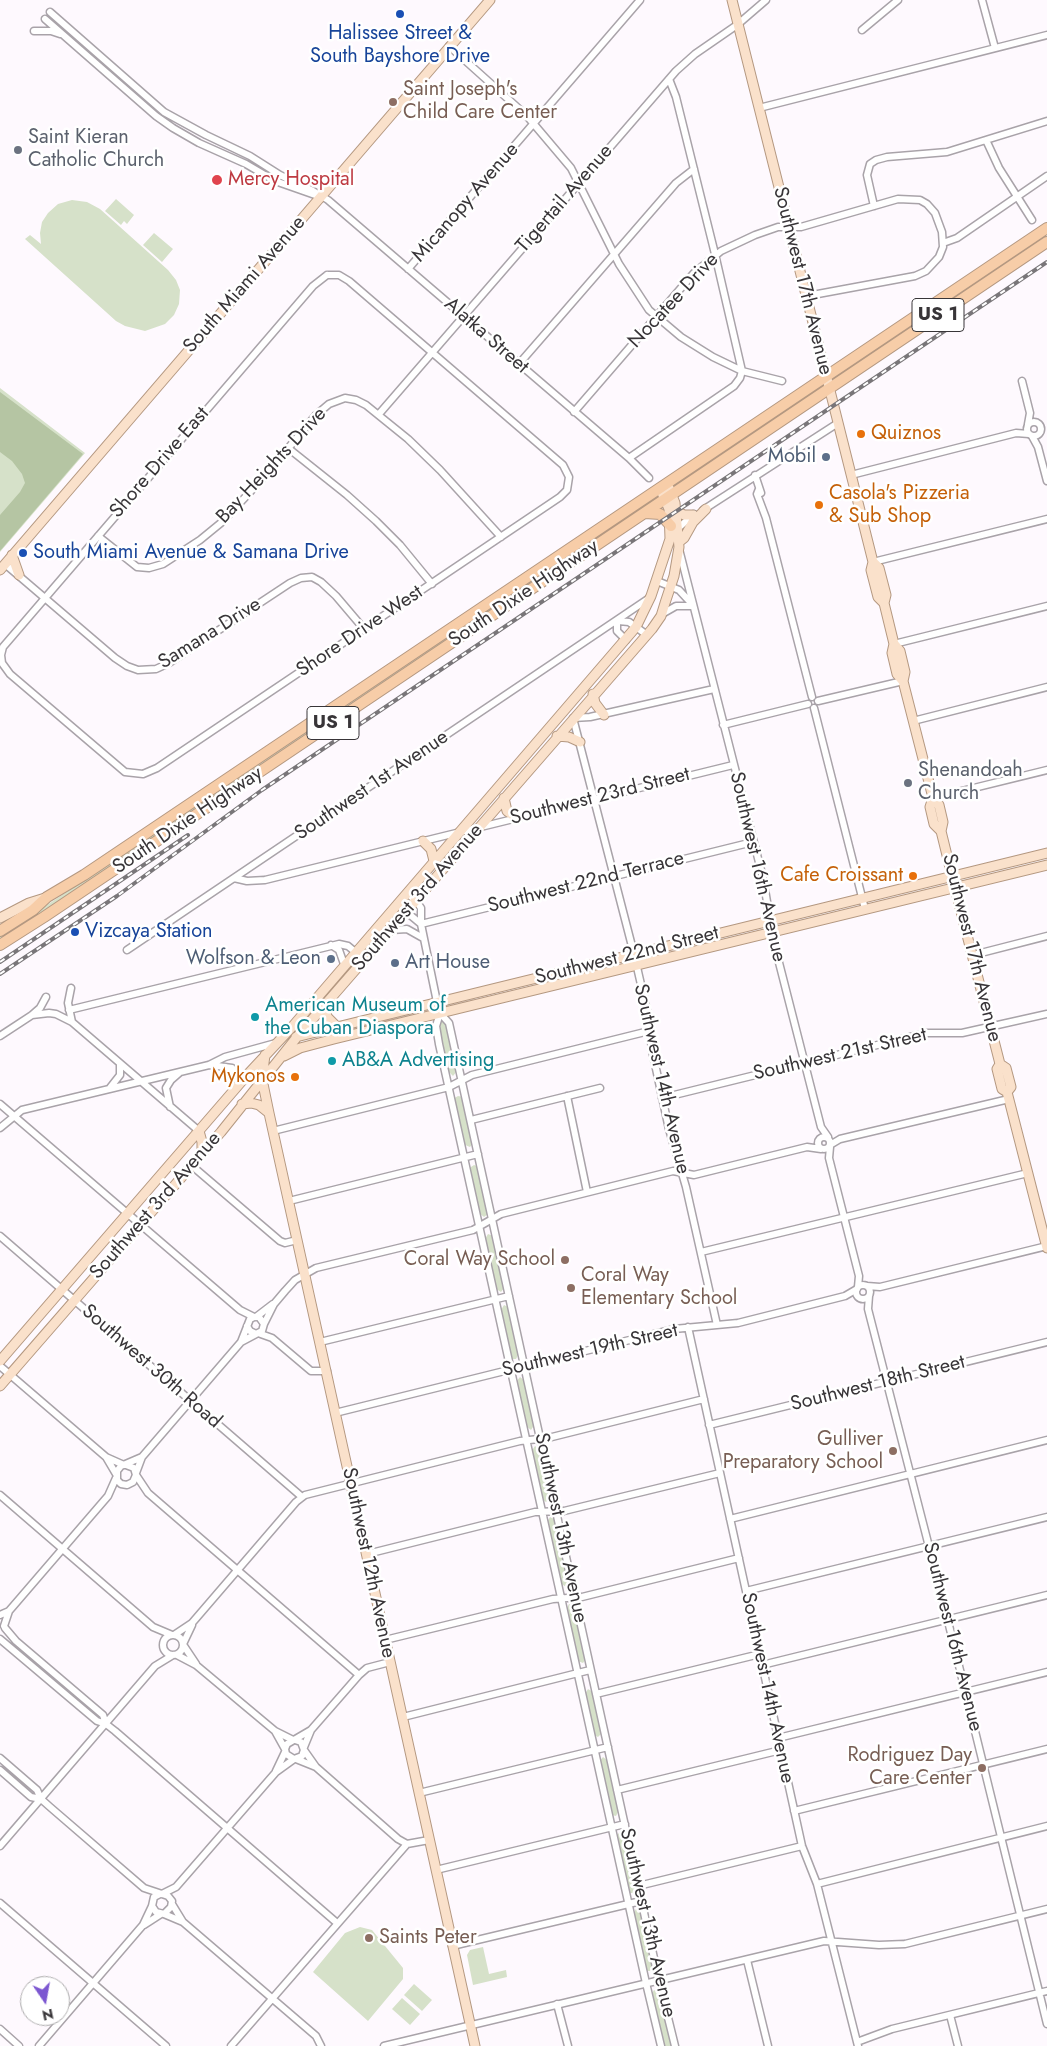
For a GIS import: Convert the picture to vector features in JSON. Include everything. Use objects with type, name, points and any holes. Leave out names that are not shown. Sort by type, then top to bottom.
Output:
[{"type":"highway","name":"South Dixie Highway","points":[[47,897],[84,875],[1047,228]]},
{"type":"highway","name":"South Dixie Highway","points":[[0,945],[52,912],[1047,242]]},
{"type":"highway","points":[[644,513],[660,514],[674,529]]},
{"type":"highway","points":[[0,931],[33,910],[47,897]]},
{"type":"main road","name":"South Miami Avenue","points":[[3,567],[489,0]]},
{"type":"main road","name":"Southwest 17th Avenue","points":[[732,0],[873,562],[879,568],[886,595],[884,603],[894,644],[900,651],[906,672],[904,681],[913,721],[933,798],[939,805],[943,822],[941,831],[1000,1064],[1006,1068],[1011,1087],[1008,1095],[1047,1247]]},
{"type":"main road","name":"Southwest 16th Avenue","points":[[657,581],[674,529],[676,511],[663,486]]},
{"type":"main road","name":"Southwest 16th Avenue","points":[[669,497],[669,509],[679,545],[671,586]]},
{"type":"main road","points":[[679,545],[693,522],[706,509]]},
{"type":"main road","points":[[676,511],[684,515],[693,515]]},
{"type":"main road","points":[[12,556],[19,575]]},
{"type":"main road","name":"Southwest 3rd Avenue","points":[[0,1361],[626,640],[636,627],[657,581]]},
{"type":"main road","name":"Southwest 3rd Avenue","points":[[0,1386],[202,1154],[297,1037],[557,736],[647,635],[660,616],[671,586]]},
{"type":"main road","points":[[594,694],[595,703],[604,714]]},
{"type":"main road","points":[[565,710],[573,718]]},
{"type":"main road","points":[[557,736],[569,737],[580,742]]},
{"type":"main road","points":[[504,798],[507,811],[517,818]]},
{"type":"main road","points":[[424,841],[431,849],[434,862]]},
{"type":"main road","name":"Southwest 22nd Street","points":[[277,1043],[1047,853]]},
{"type":"main road","name":"Southwest 22nd Street","points":[[281,1057],[300,1048],[1047,865]]},
{"type":"main road","name":"South Dixie Highway","points":[[0,918],[29,903],[47,897]]},
{"type":"main road","points":[[325,1005],[327,1017],[337,1027]]},
{"type":"main road","points":[[262,1080],[266,1054]]},
{"type":"main road","name":"Southwest 12th Avenue","points":[[262,1080],[475,2046]]},
{"type":"main road","points":[[242,1104],[259,1105],[269,1113]]},
{"type":"main road","points":[[198,1131],[202,1142],[202,1154]]},
{"type":"street","name":"Micanopy Avenue","points":[[408,269],[640,0]]},
{"type":"street","name":"Tigertail Avenue","points":[[379,414],[433,354],[669,79],[695,54],[737,25],[766,0]]},
{"type":"street","points":[[862,30],[898,0]]},
{"type":"street","points":[[982,0],[995,48]]},
{"type":"street","points":[[50,12],[164,112],[250,156],[280,176],[313,191],[321,197]]},
{"type":"street","points":[[45,19],[166,123],[197,142],[249,166],[281,184],[321,197]]},
{"type":"street","points":[[34,31],[50,31],[67,37]]},
{"type":"street","points":[[67,37],[74,32]]},
{"type":"street","points":[[759,108],[1047,35]]},
{"type":"street","points":[[449,46],[534,124],[562,156],[580,182],[614,254],[639,297],[656,317],[698,349],[742,371],[782,381]]},
{"type":"street","points":[[118,82],[124,76]]},
{"type":"street","points":[[629,458],[734,386],[740,378],[742,371],[694,169],[674,90],[669,79]]},
{"type":"street","points":[[874,206],[867,175],[868,167],[872,162],[887,157],[947,152],[1047,120]]},
{"type":"street","points":[[197,142],[206,135]]},
{"type":"street","points":[[986,140],[999,168],[1032,220]]},
{"type":"street","points":[[249,166],[250,156]]},
{"type":"street","points":[[518,365],[679,179],[694,169]]},
{"type":"street","points":[[807,296],[920,274],[931,268],[942,250],[943,243],[952,241],[1017,199],[1047,176]]},
{"type":"street","name":"Alatka Street","points":[[321,197],[330,202],[650,478]]},
{"type":"street","name":"Nocatee Drive","points":[[574,412],[694,273],[715,254],[739,242],[778,228],[801,227],[903,198],[924,202],[933,210],[938,217],[943,243]]},
{"type":"street","name":"Shore Drive East","points":[[139,774],[121,770],[10,674],[2,660],[2,651],[6,642],[321,278],[330,274],[339,275],[349,281],[433,354]]},
{"type":"street","name":"Shore Drive West","points":[[139,774],[158,768],[564,494],[569,486],[569,477],[563,465],[433,354]]},
{"type":"street","points":[[1022,381],[1030,412],[1041,427],[1038,447]]},
{"type":"street","name":"Bay Heights Drive","points":[[98,536],[137,567],[149,568],[163,564],[222,522],[242,502],[323,409],[340,399],[356,400],[379,414],[440,470],[501,537]]},
{"type":"street","points":[[1030,412],[1028,425],[1030,435],[1038,447],[1047,481]]},
{"type":"street","points":[[674,529],[838,423]]},
{"type":"street","points":[[1016,433],[1030,435],[1047,423]]},
{"type":"street","points":[[851,475],[1016,433],[1028,425],[1041,427]]},
{"type":"street","points":[[288,448],[361,507],[400,545],[432,584]]},
{"type":"street","points":[[755,475],[758,489],[764,499],[764,510],[865,909]]},
{"type":"street","points":[[873,562],[1047,519]]},
{"type":"street","name":"Southwest 16th Avenue","points":[[679,545],[763,878],[773,932],[821,1128],[827,1144]]},
{"type":"street","name":"Samana Drive","points":[[3,567],[19,575],[121,662],[138,670],[156,669],[170,663],[290,583],[301,578],[312,578],[321,582],[364,629]]},
{"type":"street","points":[[657,581],[682,592],[693,606]]},
{"type":"street","name":"Southwest 1st Avenue","points":[[127,950],[617,621],[651,596]]},
{"type":"street","points":[[660,616],[676,606],[693,606]]},
{"type":"street","points":[[894,644],[1047,606]]},
{"type":"street","points":[[626,640],[617,631],[617,621],[625,620],[647,635]]},
{"type":"street","points":[[723,725],[904,681]]},
{"type":"street","points":[[913,721],[1047,687]]},
{"type":"street","points":[[573,718],[604,714],[714,689]]},
{"type":"street","name":"Southwest 14th Avenue","points":[[573,718],[634,954],[635,966],[648,1015],[649,1031],[662,1098],[682,1173],[717,1325]]},
{"type":"street","name":"Southwest 23rd Street","points":[[234,878],[247,881],[265,880],[733,765]]},
{"type":"street","points":[[933,798],[1047,770]]},
{"type":"street","name":"Southwest 22nd Terrace","points":[[420,924],[753,842]]},
{"type":"street","points":[[407,893],[416,901]]},
{"type":"street","name":"Southwest 13th Avenue","points":[[416,901],[421,908],[420,924],[437,1002],[440,1013],[449,1023],[462,1080],[590,1670],[675,2046]]},
{"type":"street","points":[[397,904],[420,924]]},
{"type":"street","points":[[391,930],[407,929],[423,938]]},
{"type":"street","points":[[973,955],[1047,936]]},
{"type":"street","points":[[331,945],[338,950],[344,964]]},
{"type":"street","points":[[69,1010],[331,945],[344,945],[365,960]]},
{"type":"street","points":[[71,988],[68,1003],[72,1022]]},
{"type":"street","points":[[0,1036],[32,1015],[40,1008],[46,997]]},
{"type":"street","points":[[32,1015],[48,1013],[72,1022],[198,1131]]},
{"type":"street","name":"Southwest 13th Avenue","points":[[440,1013],[436,1026],[449,1087],[628,1904],[661,2046]]},
{"type":"street","name":"Southwest 21st Street","points":[[662,1098],[926,1033],[962,1033],[1047,1014]]},
{"type":"street","points":[[273,1131],[449,1087],[472,1075],[649,1031]]},
{"type":"street","name":"Southwest 22nd Street","points":[[0,1128],[22,1110],[209,1065],[225,1057],[277,1043]]},
{"type":"street","points":[[109,1089],[118,1078],[120,1064]]},
{"type":"street","name":"Southwest 22nd Street","points":[[209,1065],[232,1068],[237,1074],[239,1084]]},
{"type":"street","points":[[170,1107],[166,1088],[171,1080],[180,1072]]},
{"type":"street","points":[[471,1120],[600,1088]]},
{"type":"street","points":[[241,1342],[250,1319],[274,1304],[293,1283],[305,1274],[319,1268],[480,1227],[501,1214],[587,1192],[673,1171],[694,1175],[827,1144],[1008,1095]]},
{"type":"street","points":[[567,1096],[587,1192]]},
{"type":"street","points":[[0,1104],[240,1310],[262,1319],[272,1338],[311,1371],[327,1371]]},
{"type":"street","name":"Southwest 16th Avenue","points":[[819,1140],[821,1128]]},
{"type":"street","points":[[807,1148],[823,1137],[827,1144],[859,1276],[856,1294],[860,1298],[870,1295],[880,1287]]},
{"type":"street","points":[[289,1201],[478,1154]]},
{"type":"street","points":[[191,1166],[280,1241],[285,1243],[297,1240]]},
{"type":"street","points":[[701,1252],[1028,1172]]},
{"type":"street","name":"Southwest 30th Road","points":[[0,1236],[302,1497]]},
{"type":"street","points":[[857,1288],[867,1285],[880,1287],[1047,1247]]},
{"type":"street","points":[[859,1276],[870,1290],[870,1295]]},
{"type":"street","name":"Southwest 19th Street","points":[[335,1413],[674,1329],[738,1323],[845,1296],[857,1288]]},
{"type":"street","name":"Southwest 16th Avenue","points":[[868,1309],[870,1295]]},
{"type":"street","points":[[320,1342],[509,1296]]},
{"type":"street","name":"Southwest 19th Street","points":[[845,1296],[860,1298]]},
{"type":"street","name":"Southwest 16th Avenue","points":[[860,1298],[868,1309],[911,1474],[1047,2024]]},
{"type":"street","points":[[108,1496],[133,1482],[142,1457],[241,1342],[262,1331],[274,1304]]},
{"type":"street","points":[[240,1310],[250,1331],[272,1338]]},
{"type":"street","name":"Southwest 14th Avenue","points":[[688,1327],[802,1846],[817,1884],[857,2044]]},
{"type":"street","name":"Southwest 18th Street","points":[[709,1425],[1047,1342]]},
{"type":"street","points":[[0,1366],[106,1458],[121,1484],[148,1493]]},
{"type":"street","points":[[156,1666],[166,1638],[192,1623],[302,1497],[704,1399]]},
{"type":"street","points":[[730,1519],[1047,1440]]},
{"type":"street","points":[[142,1457],[119,1468],[108,1496],[9,1611],[0,1638],[97,1721],[106,1724],[338,1923]]},
{"type":"street","points":[[106,1458],[132,1466],[148,1493],[359,1675]]},
{"type":"street","points":[[367,1554],[535,1512],[564,1511],[720,1473]]},
{"type":"street","points":[[0,1495],[152,1627],[167,1653],[196,1665],[275,1732],[301,1742],[316,1768]]},
{"type":"street","points":[[746,1591],[1047,1517]]},
{"type":"street","points":[[385,1640],[553,1599],[575,1597],[739,1558]]},
{"type":"street","points":[[762,1665],[1047,1595]]},
{"type":"street","points":[[0,1615],[9,1611]]},
{"type":"street","points":[[0,1620],[16,1641],[103,1715],[106,1724]]},
{"type":"street","points":[[0,1846],[156,1666],[181,1652],[192,1623]]},
{"type":"street","points":[[152,1627],[181,1639],[196,1665]]},
{"type":"street","points":[[596,1694],[760,1654]]},
{"type":"street","points":[[38,2046],[143,1925],[154,1897],[176,1887],[276,1772],[302,1756],[312,1730],[359,1675],[367,1668],[390,1662]]},
{"type":"street","points":[[402,1717],[590,1670]]},
{"type":"street","points":[[778,1738],[1047,1672]]},
{"type":"street","points":[[276,1772],[288,1742],[312,1730]]},
{"type":"street","points":[[275,1732],[290,1758],[316,1768],[407,1844]]},
{"type":"street","points":[[419,1793],[608,1747]]},
{"type":"street","points":[[794,1811],[1047,1749]]},
{"type":"street","points":[[617,1790],[781,1750]]},
{"type":"street","points":[[0,1758],[37,1790],[41,1799],[144,1888],[168,1896],[183,1922],[316,2036],[321,2046]]},
{"type":"street","points":[[0,1770],[31,1797],[41,1799]]},
{"type":"street","points":[[436,1870],[624,1824]]},
{"type":"street","points":[[817,1884],[1047,1826]]},
{"type":"street","points":[[231,2046],[407,1844],[429,1840]]},
{"type":"street","points":[[638,1886],[802,1846]]},
{"type":"street","points":[[143,1925],[170,1910],[176,1887]]},
{"type":"street","points":[[144,1888],[154,1911],[183,1922]]},
{"type":"street","points":[[452,1946],[641,1901]]},
{"type":"street","points":[[0,1903],[166,2046]]},
{"type":"street","points":[[384,2046],[831,1941],[871,1945],[898,1945],[1047,1909]]},
{"type":"street","points":[[747,1960],[768,2046]]},
{"type":"street","points":[[857,2044],[892,2029],[1047,1991]]},
{"type":"street","points":[[557,2004],[568,2046]]},
{"type":"street","points":[[950,2015],[958,2046]]},
{"type":"street","points":[[0,2029],[19,2046]]},
{"type":"green space","points":[[116,199],[134,215],[127,224],[124,221],[121,225],[105,211]]},
{"type":"green space","points":[[72,200],[87,202],[100,209],[168,270],[176,280],[180,290],[179,304],[174,315],[165,324],[145,331],[125,326],[116,321],[25,239],[30,235],[41,244],[42,222],[48,213],[58,204]]},
{"type":"green space","points":[[154,233],[173,249],[162,262],[143,245]]},
{"type":"green space","points":[[0,388],[85,453],[0,552]]},
{"type":"green space","points":[[0,392],[83,454],[0,551],[0,515],[20,492],[25,483],[22,474],[12,461],[0,452]]},
{"type":"green space","points":[[655,500],[0,939],[0,936],[647,503]]},
{"type":"green space","points":[[442,1019],[446,1022],[457,1071],[453,1076],[449,1072],[439,1024]]},
{"type":"green space","points":[[458,1096],[463,1097],[473,1143],[470,1147],[465,1145],[453,1099]]},
{"type":"green space","points":[[474,1165],[479,1167],[488,1214],[484,1217],[479,1213],[470,1170]]},
{"type":"green space","points":[[488,1234],[493,1236],[505,1287],[501,1292],[496,1289],[485,1239]]},
{"type":"green space","points":[[504,1305],[510,1308],[519,1353],[516,1359],[512,1359],[510,1355],[501,1310]]},
{"type":"green space","points":[[520,1377],[525,1381],[535,1424],[531,1430],[526,1426],[516,1382]]},
{"type":"green space","points":[[535,1446],[541,1450],[551,1498],[546,1502],[542,1499],[531,1452]]},
{"type":"green space","points":[[550,1517],[556,1520],[569,1584],[566,1587],[560,1583],[547,1522]]},
{"type":"green space","points":[[569,1604],[575,1607],[586,1659],[583,1663],[578,1661],[566,1610]]},
{"type":"green space","points":[[588,1689],[593,1692],[602,1733],[598,1737],[594,1735],[585,1694]]},
{"type":"green space","points":[[603,1757],[608,1761],[619,1810],[616,1816],[610,1812],[599,1762]]},
{"type":"green space","points":[[620,1832],[624,1835],[637,1888],[633,1893],[629,1893],[615,1837]]},
{"type":"green space","points":[[636,1909],[642,1912],[654,1967],[650,1971],[646,1971],[633,1914]]},
{"type":"green space","points":[[360,1927],[372,1930],[403,1968],[403,1979],[368,2021],[313,1972],[345,1933]]},
{"type":"green space","points":[[483,1947],[489,1974],[506,1970],[507,1977],[473,1985],[467,1955],[470,1950]]},
{"type":"green space","points":[[414,1984],[432,2000],[422,2011],[404,1995]]},
{"type":"green space","points":[[654,1990],[659,1993],[672,2046],[664,2046],[651,1995]]},
{"type":"green space","points":[[402,1998],[420,2014],[410,2025],[392,2009]]},
{"type":"railway","points":[[0,974],[117,896],[262,790],[1047,262]]},
{"type":"railway","points":[[0,962],[188,835]]},
{"type":"place","name":"Halissee Street & South Bayshore Drive","points":[[400,14]]},
{"type":"place","name":"Saint Joseph's Child Care Center","points":[[393,102]]},
{"type":"place","name":"Saint Kieran Catholic Church","points":[[18,150]]},
{"type":"place","name":"Mercy Hospital","points":[[217,180]]},
{"type":"place","name":"Quiznos","points":[[861,434]]},
{"type":"place","name":"Mobil","points":[[826,457]]},
{"type":"place","name":"Casola's Pizzeria & Sub Shop","points":[[819,505]]},
{"type":"place","name":"South Miami Avenue & Samana Drive","points":[[23,553]]},
{"type":"place","name":"Shenandoah Church","points":[[908,783]]},
{"type":"place","name":"Cafe Croissant","points":[[913,876]]},
{"type":"place","name":"Vizcaya Station","points":[[75,932]]},
{"type":"place","name":"Wolfson & Leon","points":[[331,959]]},
{"type":"place","name":"Art House","points":[[395,963]]},
{"type":"place","name":"American Museum of the Cuban Diaspora","points":[[255,1017]]},
{"type":"place","name":"AB&A Advertising","points":[[332,1061]]},
{"type":"place","name":"Mykonos","points":[[295,1077]]},
{"type":"place","name":"Coral Way School","points":[[565,1260]]},
{"type":"place","name":"Coral Way Elementary School","points":[[571,1288]]},
{"type":"place","name":"Gulliver Preparatory School","points":[[893,1451]]},
{"type":"place","name":"Rodriguez Day Care Center","points":[[982,1768]]},
{"type":"place","name":"Saints Peter","points":[[369,1938]]}]
